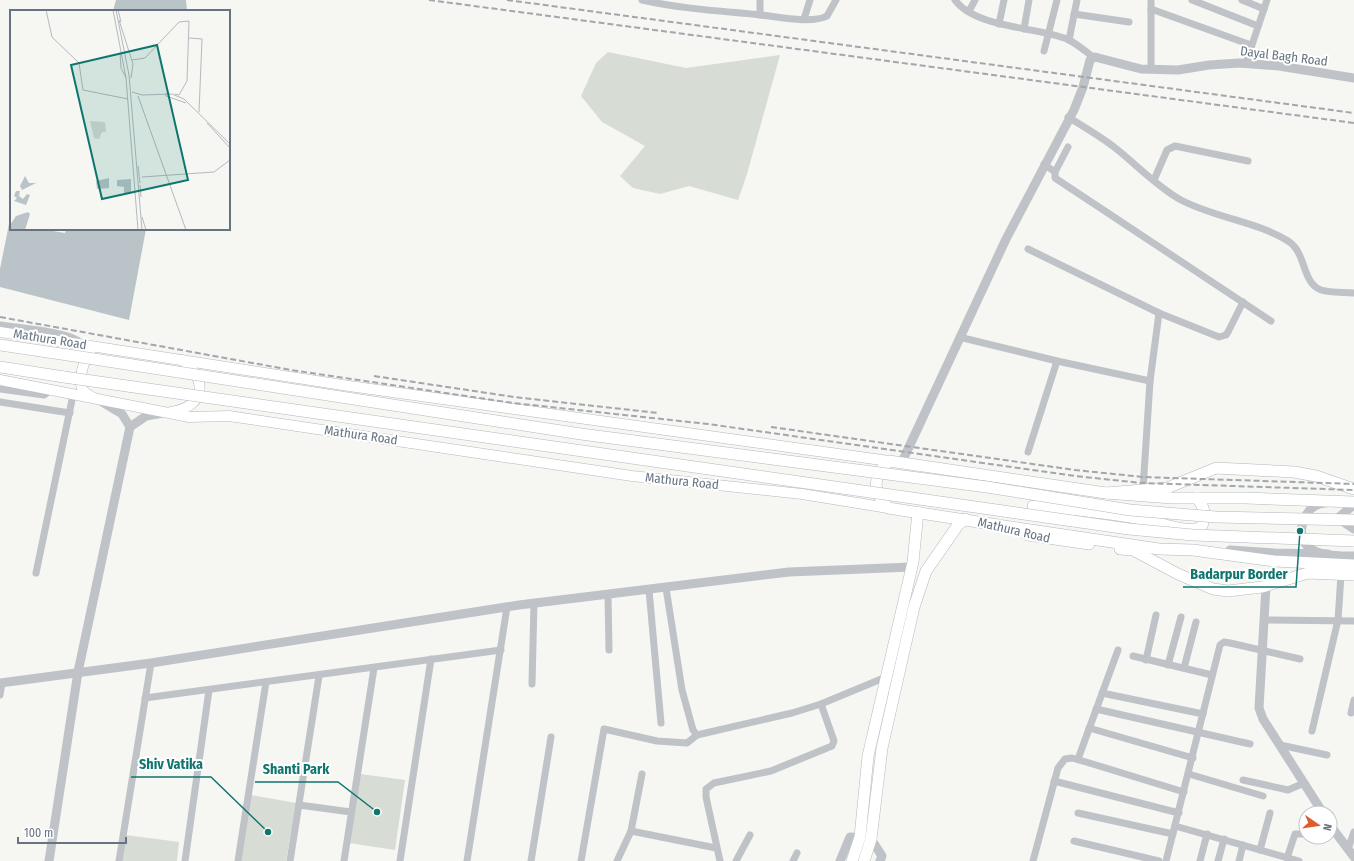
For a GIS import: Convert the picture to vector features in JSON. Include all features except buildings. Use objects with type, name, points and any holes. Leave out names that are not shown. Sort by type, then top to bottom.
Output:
[{"type":"main road","name":"Mathura Road","points":[[0,332],[349,386],[902,462],[1106,493],[1167,488],[1216,468],[1294,472],[1316,476],[1354,489]]},
{"type":"main road","name":"Mathura Road","points":[[0,345],[581,434],[987,487],[1130,510],[1220,517],[1354,520]]},
{"type":"main road","points":[[101,401],[86,394],[83,389],[81,384],[83,370],[86,359],[91,352],[109,348]]},
{"type":"main road","points":[[166,413],[188,407],[193,403],[199,391],[198,380],[194,370],[182,360]]},
{"type":"main road","name":"Mathura Road","points":[[0,367],[1129,528],[1193,535],[1354,541]]},
{"type":"main road","name":"Mathura Road","points":[[0,380],[101,401],[189,417],[229,416],[632,476],[802,494],[965,519],[1022,529],[1028,535],[1133,550],[1178,574],[1213,589],[1228,591],[1266,586],[1308,573],[1341,575],[1354,574]]},
{"type":"main road","points":[[888,508],[879,498],[876,488],[877,478],[881,468],[889,461]]},
{"type":"main road","points":[[1030,482],[1033,506],[1022,529],[1158,549],[1193,550],[1274,561],[1354,565]]},
{"type":"main road","points":[[1106,493],[1197,498],[1246,498],[1353,505]]},
{"type":"main road","points":[[1033,506],[1077,510],[1141,519],[1191,530],[1201,528],[1205,519],[1204,507],[1197,498]]},
{"type":"main road","points":[[864,861],[868,756],[911,568],[917,532],[918,512]]},
{"type":"main road","points":[[852,861],[865,838],[882,748],[914,607],[926,571],[958,525],[965,519]]},
{"type":"street","points":[[642,0],[678,7],[804,19],[817,19],[828,16],[836,0]]},
{"type":"street","points":[[760,0],[760,15]]},
{"type":"street","points":[[804,19],[810,0]]},
{"type":"street","points":[[902,462],[958,338],[1044,164],[1068,117],[1074,110],[1083,87],[1085,72],[1090,60],[1093,57],[1069,40],[988,21],[969,11],[955,0]]},
{"type":"street","points":[[969,11],[975,0]]},
{"type":"street","points":[[999,24],[1004,0]]},
{"type":"street","points":[[1024,29],[1029,0]]},
{"type":"street","points":[[1044,51],[1057,0]]},
{"type":"street","points":[[1069,40],[1076,0]]},
{"type":"street","points":[[1150,0],[1151,69]]},
{"type":"street","points":[[1192,0],[1258,26]]},
{"type":"street","points":[[1242,0],[1264,9]]},
{"type":"street","points":[[1246,63],[1267,0]]},
{"type":"street","points":[[1151,9],[1251,45]]},
{"type":"street","points":[[1074,14],[1129,22]]},
{"type":"street","name":"Dayal Bagh Road","points":[[1093,57],[1141,69],[1178,70],[1209,65],[1246,63],[1279,66],[1354,78]]},
{"type":"street","points":[[1068,117],[1114,147],[1180,199],[1289,241],[1301,255],[1310,281],[1315,287],[1329,292],[1354,293]]},
{"type":"street","points":[[1154,180],[1167,150],[1175,146],[1248,162]]},
{"type":"street","points":[[1068,147],[1055,172],[1056,178],[1271,321]]},
{"type":"street","points":[[1044,164],[1055,172]]},
{"type":"street","points":[[1028,249],[1159,313],[1223,336],[1228,332],[1243,302]]},
{"type":"street","points":[[1143,489],[1150,380],[1159,313]]},
{"type":"street","points":[[0,326],[57,335],[76,340],[81,344]]},
{"type":"street","points":[[958,338],[1057,361],[1150,380]]},
{"type":"street","points":[[1028,452],[1057,361]]},
{"type":"street","points":[[0,388],[44,394],[49,390]]},
{"type":"street","points":[[36,573],[74,395]]},
{"type":"street","points":[[101,401],[122,414],[130,427]]},
{"type":"street","points":[[0,402],[70,412]]},
{"type":"street","points":[[48,861],[78,672],[130,427],[146,416],[166,413]]},
{"type":"street","points":[[1328,554],[1310,548],[1303,537],[1302,530],[1305,515],[1311,507],[1324,503],[1353,505]]},
{"type":"street","points":[[1338,518],[1353,505]]},
{"type":"street","points":[[1302,530],[1306,522],[1312,518],[1338,518],[1354,528]]},
{"type":"street","points":[[1193,550],[1354,556]]},
{"type":"street","points":[[0,695],[1,683],[151,663],[534,603],[789,572],[911,568]]},
{"type":"street","points":[[1312,731],[1338,620],[1341,575]]},
{"type":"street","points":[[1266,586],[1259,708],[1263,719],[1318,805]]},
{"type":"street","points":[[666,588],[682,690],[694,730],[697,735]]},
{"type":"street","points":[[649,590],[661,723]]},
{"type":"street","points":[[608,595],[609,650]]},
{"type":"street","points":[[532,684],[534,603]]},
{"type":"street","points":[[467,861],[507,607]]},
{"type":"street","points":[[1146,660],[1156,615]]},
{"type":"street","points":[[1168,665],[1181,617]]},
{"type":"street","points":[[1265,620],[1354,621]]},
{"type":"street","points":[[1184,668],[1196,622]]},
{"type":"street","points":[[1166,861],[1221,643],[1230,643],[1300,658]]},
{"type":"street","points":[[145,698],[319,676],[501,650]]},
{"type":"street","points":[[1078,759],[1118,650]]},
{"type":"street","points":[[1132,656],[1212,675]]},
{"type":"street","points":[[400,861],[431,659]]},
{"type":"street","points":[[119,861],[151,663]]},
{"type":"street","points":[[344,861],[374,668]]},
{"type":"street","points":[[290,861],[319,676]]},
{"type":"street","points":[[581,861],[604,729],[656,741],[687,743],[697,735],[792,713],[821,704],[886,677]]},
{"type":"street","points":[[238,861],[266,682]]},
{"type":"street","points":[[185,861],[209,690]]},
{"type":"street","points":[[1102,693],[1203,714]]},
{"type":"street","points":[[1351,713],[1354,700]]},
{"type":"street","points":[[720,861],[716,848],[706,790],[714,783],[780,768],[832,746],[834,741],[821,704]]},
{"type":"street","points":[[1096,709],[1250,744]]},
{"type":"street","points":[[1090,728],[1193,758]]},
{"type":"street","points":[[531,861],[551,737]]},
{"type":"street","points":[[1280,745],[1327,755]]},
{"type":"street","points":[[1033,861],[1054,782],[1061,762],[1068,758],[1078,759],[1184,792]]},
{"type":"street","points":[[617,861],[631,831],[642,774]]},
{"type":"street","points":[[1189,774],[1263,796]]},
{"type":"street","points":[[1243,780],[1288,790],[1304,783]]},
{"type":"street","points":[[1054,782],[1179,813]]},
{"type":"street","points":[[299,805],[351,812]]},
{"type":"street","points":[[1078,813],[1173,834]]},
{"type":"street","points":[[1260,850],[1270,813]]},
{"type":"street","points":[[1176,826],[1260,850],[1279,858],[1299,861]]},
{"type":"street","points":[[631,831],[716,848]]},
{"type":"street","points":[[1351,853],[1354,832]]},
{"type":"street","points":[[1200,861],[1207,834]]},
{"type":"street","points":[[1287,858],[1295,834],[1298,834]]},
{"type":"street","points":[[736,861],[750,835]]},
{"type":"street","points":[[840,861],[850,837],[865,838],[883,859]]},
{"type":"street","points":[[1338,837],[1351,853]]},
{"type":"street","points":[[1218,861],[1224,839]]},
{"type":"street","points":[[1074,841],[1159,861]]},
{"type":"street","points":[[1239,861],[1243,845]]},
{"type":"street","points":[[793,861],[797,853]]},
{"type":"shaded area","points":[[116,0],[186,0],[187,10],[113,10]]},
{"type":"shaded area","points":[[608,52],[686,68],[780,55],[747,174],[738,200],[689,186],[660,194],[633,188],[620,176],[645,146],[602,122],[581,96],[596,63]]},
{"type":"shaded area","points":[[9,224],[10,230],[47,230],[65,233],[66,230],[146,230],[129,320],[0,287],[0,269]]},
{"type":"shaded area","points":[[360,774],[405,780],[395,850],[349,843]]},
{"type":"shaded area","points":[[251,795],[296,803],[286,861],[241,861]]},
{"type":"shaded area","points":[[126,835],[179,842],[177,861],[122,861]]},
{"type":"railway","points":[[429,0],[1354,123]]},
{"type":"railway","points":[[507,0],[1354,113]]},
{"type":"railway","points":[[0,317],[291,370],[513,403],[708,424],[1075,476],[1142,483],[1354,490]]},
{"type":"railway","points":[[374,376],[514,397],[658,413]]},
{"type":"railway","points":[[771,427],[1075,470],[1143,477],[1354,484]]},
{"type":"place","name":"Badarpur Border","points":[[1300,531]]},
{"type":"place","name":"Shanti Park","points":[[377,812]]},
{"type":"place","name":"Shiv Vatika","points":[[268,832]]}]
